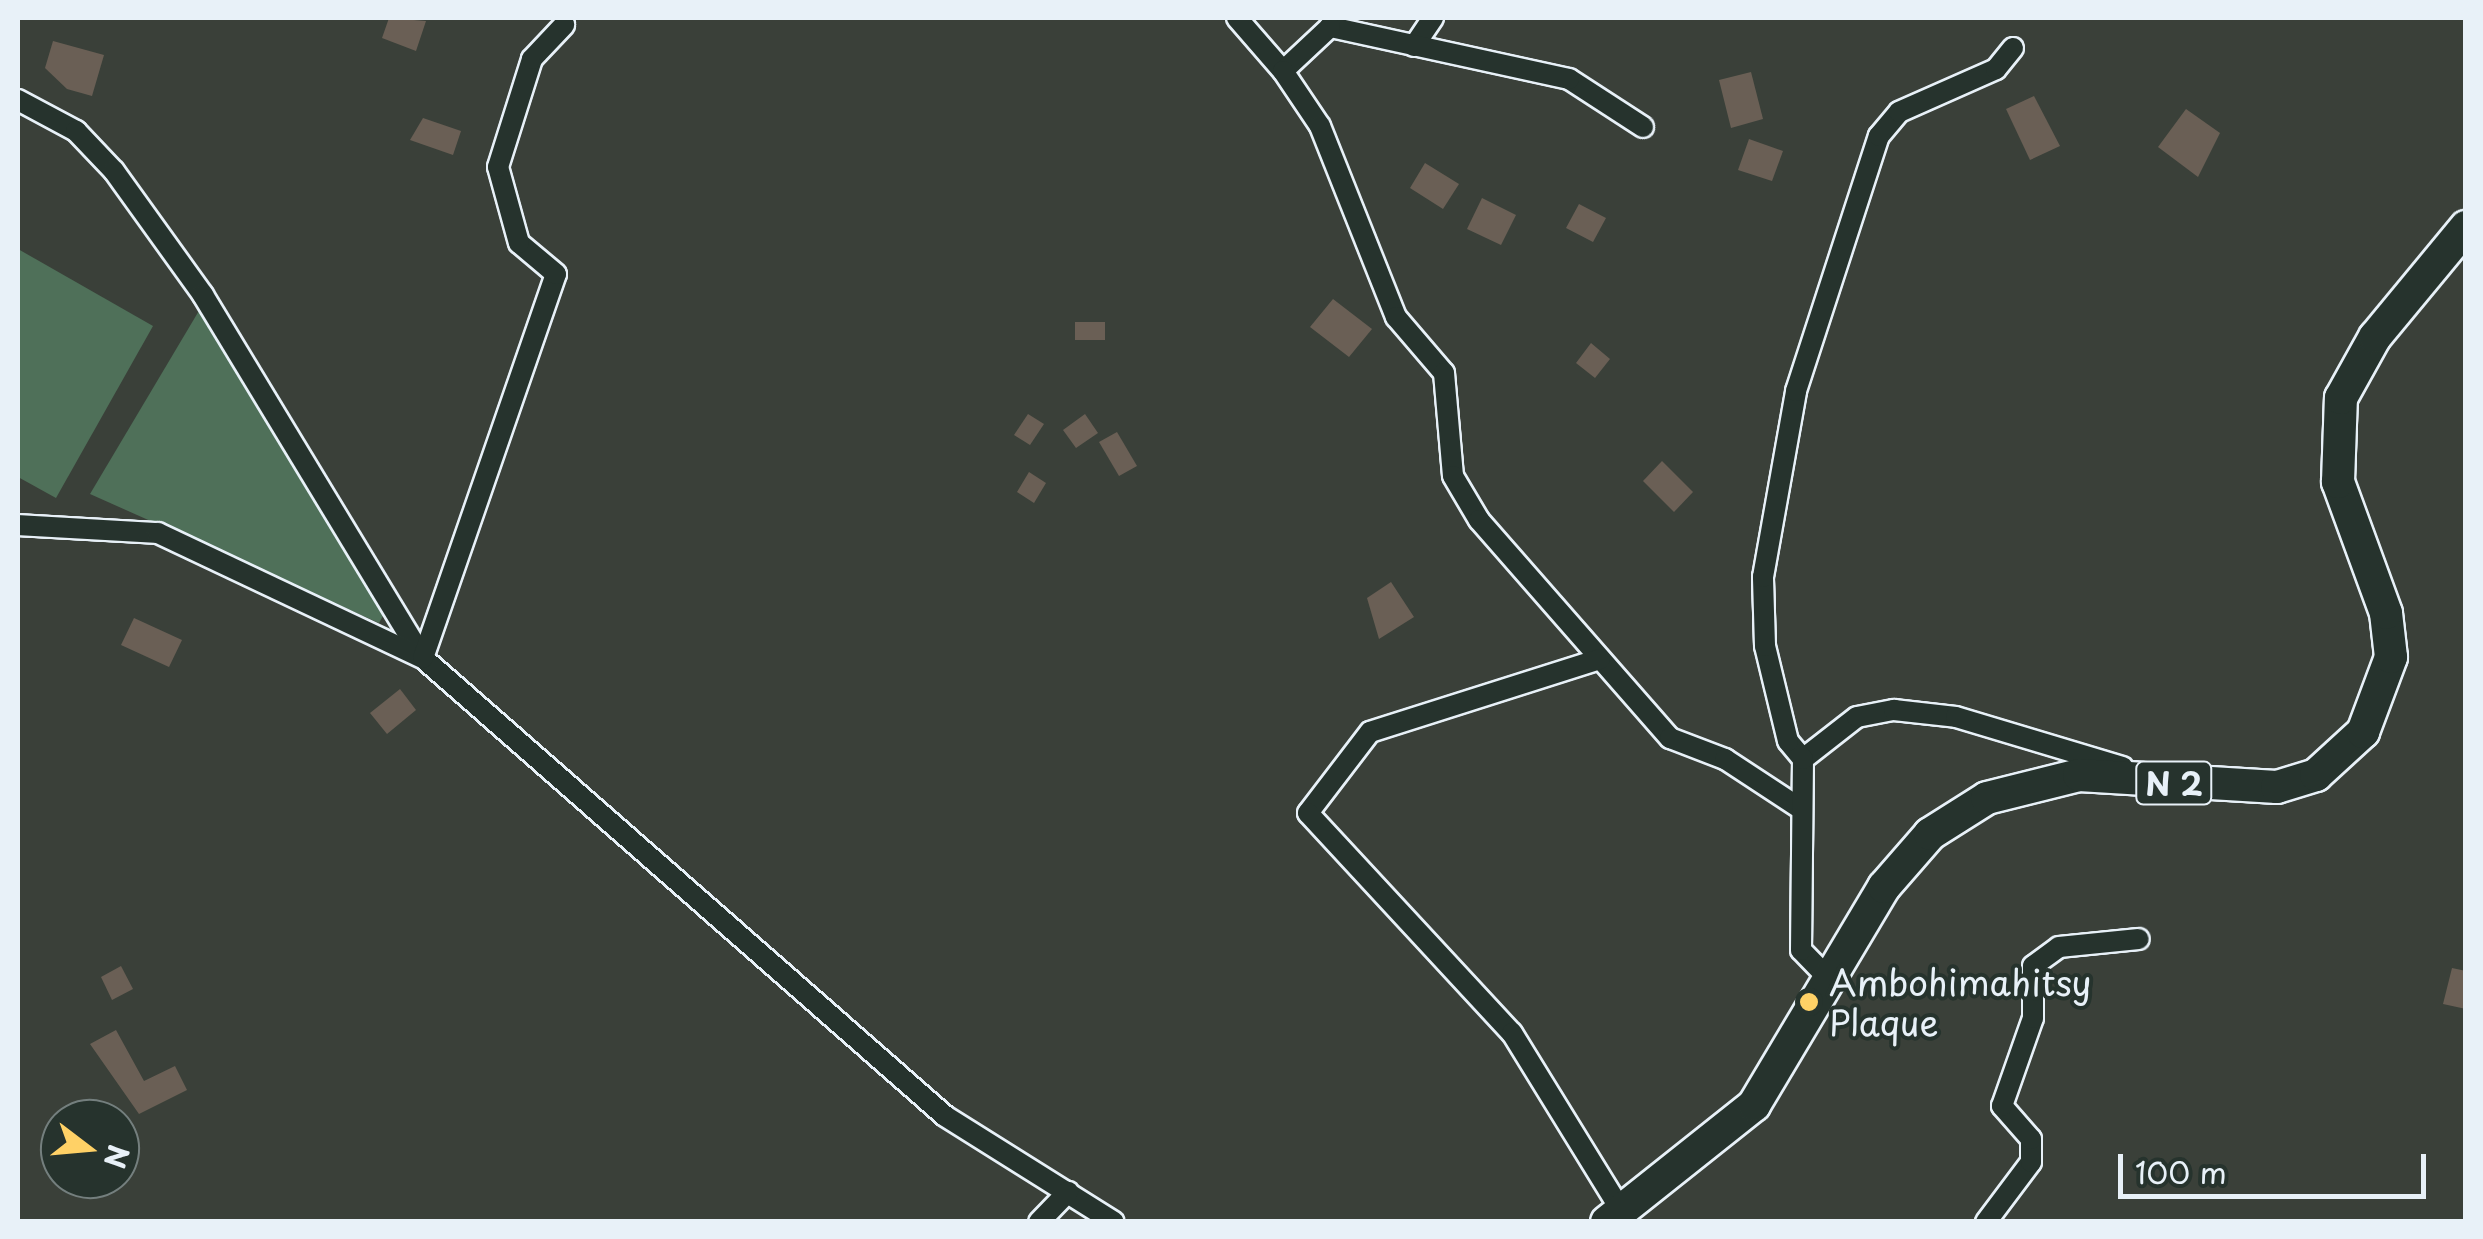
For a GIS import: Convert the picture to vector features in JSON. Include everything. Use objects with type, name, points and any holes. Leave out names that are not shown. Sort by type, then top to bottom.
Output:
[{"type":"main road","name":"N 2","points":[[1612,1214],[1754,1105],[1884,887],[1930,834],[1987,798],[2079,775],[2175,784],[2277,787],[2316,775],[2363,732],[2382,698],[2386,612],[2338,482],[2339,411],[2376,336],[2466,227]]},
{"type":"street","points":[[1237,18],[1283,71],[1320,126],[1396,317],[1444,373],[1453,476],[1479,520],[1670,738],[1724,759],[1798,807]]},
{"type":"street","points":[[1414,46],[1434,18]]},
{"type":"street","points":[[423,658],[556,274],[519,243],[498,167],[532,59],[564,25]]},
{"type":"street","points":[[1283,71],[1330,27],[1569,79],[1642,128]]},
{"type":"street","points":[[1803,758],[1788,742],[1765,646],[1763,578],[1796,390],[1879,136],[1899,112],[1996,70],[2013,48]]},
{"type":"street","points":[[18,100],[76,132],[114,171],[203,295],[423,658]]},
{"type":"street","points":[[18,524],[158,532],[423,658],[945,1116],[1114,1222]]},
{"type":"street","points":[[1600,659],[1370,732],[1308,813],[1512,1033],[1612,1214]]},
{"type":"street","points":[[1831,981],[1801,950],[1798,807],[1803,758],[1857,718],[1894,710],[1956,717],[2175,784]]},
{"type":"street","points":[[1986,1222],[2031,1162],[2031,1139],[2002,1106],[2032,1018],[2033,966],[2059,947],[2139,939]]},
{"type":"street","points":[[1039,1222],[1068,1192]]},
{"type":"green space","points":[[18,249],[153,326],[56,498],[18,477]]},
{"type":"green space","points":[[203,304],[388,607],[379,623],[90,494]]},
{"type":"building","points":[[389,18],[426,21],[416,51],[382,38]]},
{"type":"building","points":[[53,41],[104,55],[92,96],[67,89],[45,68]]},
{"type":"building","points":[[1751,72],[1763,119],[1731,128],[1719,80]]},
{"type":"building","points":[[2034,96],[2060,146],[2030,160],[2006,109]]},
{"type":"building","points":[[2186,109],[2220,133],[2198,177],[2158,147]]},
{"type":"building","points":[[423,118],[461,131],[453,155],[410,140]]},
{"type":"building","points":[[1749,139],[1783,151],[1772,181],[1738,170]]},
{"type":"building","points":[[1425,163],[1459,184],[1443,209],[1410,188]]},
{"type":"building","points":[[1482,198],[1516,215],[1501,245],[1467,229]]},
{"type":"building","points":[[1579,204],[1606,218],[1593,242],[1566,228]]},
{"type":"building","points":[[1333,299],[1372,329],[1349,357],[1310,327]]},
{"type":"building","points":[[1075,322],[1105,322],[1105,340],[1075,340]]},
{"type":"building","points":[[1591,343],[1610,359],[1595,378],[1576,363]]},
{"type":"building","points":[[1028,414],[1044,424],[1030,445],[1014,435]]},
{"type":"building","points":[[1085,414],[1098,433],[1076,448],[1063,430]]},
{"type":"building","points":[[1117,432],[1137,466],[1119,476],[1099,442]]},
{"type":"building","points":[[1662,461],[1693,492],[1674,512],[1643,481]]},
{"type":"building","points":[[1029,472],[1046,483],[1034,503],[1017,492]]},
{"type":"building","points":[[1391,582],[1414,617],[1379,639],[1367,598]]},
{"type":"building","points":[[134,618],[182,640],[169,667],[121,645]]},
{"type":"building","points":[[400,689],[416,710],[387,734],[370,713]]},
{"type":"building","points":[[121,966],[133,989],[112,1000],[101,977]]},
{"type":"building","points":[[2452,968],[2466,971],[2466,1009],[2443,1004]]},
{"type":"building","points":[[116,1030],[144,1081],[175,1066],[187,1090],[140,1114],[140,1099],[128,1099],[90,1044]]},
{"type":"place","name":"Ambohimahitsy Plaque","points":[[1809,1002]]}]
